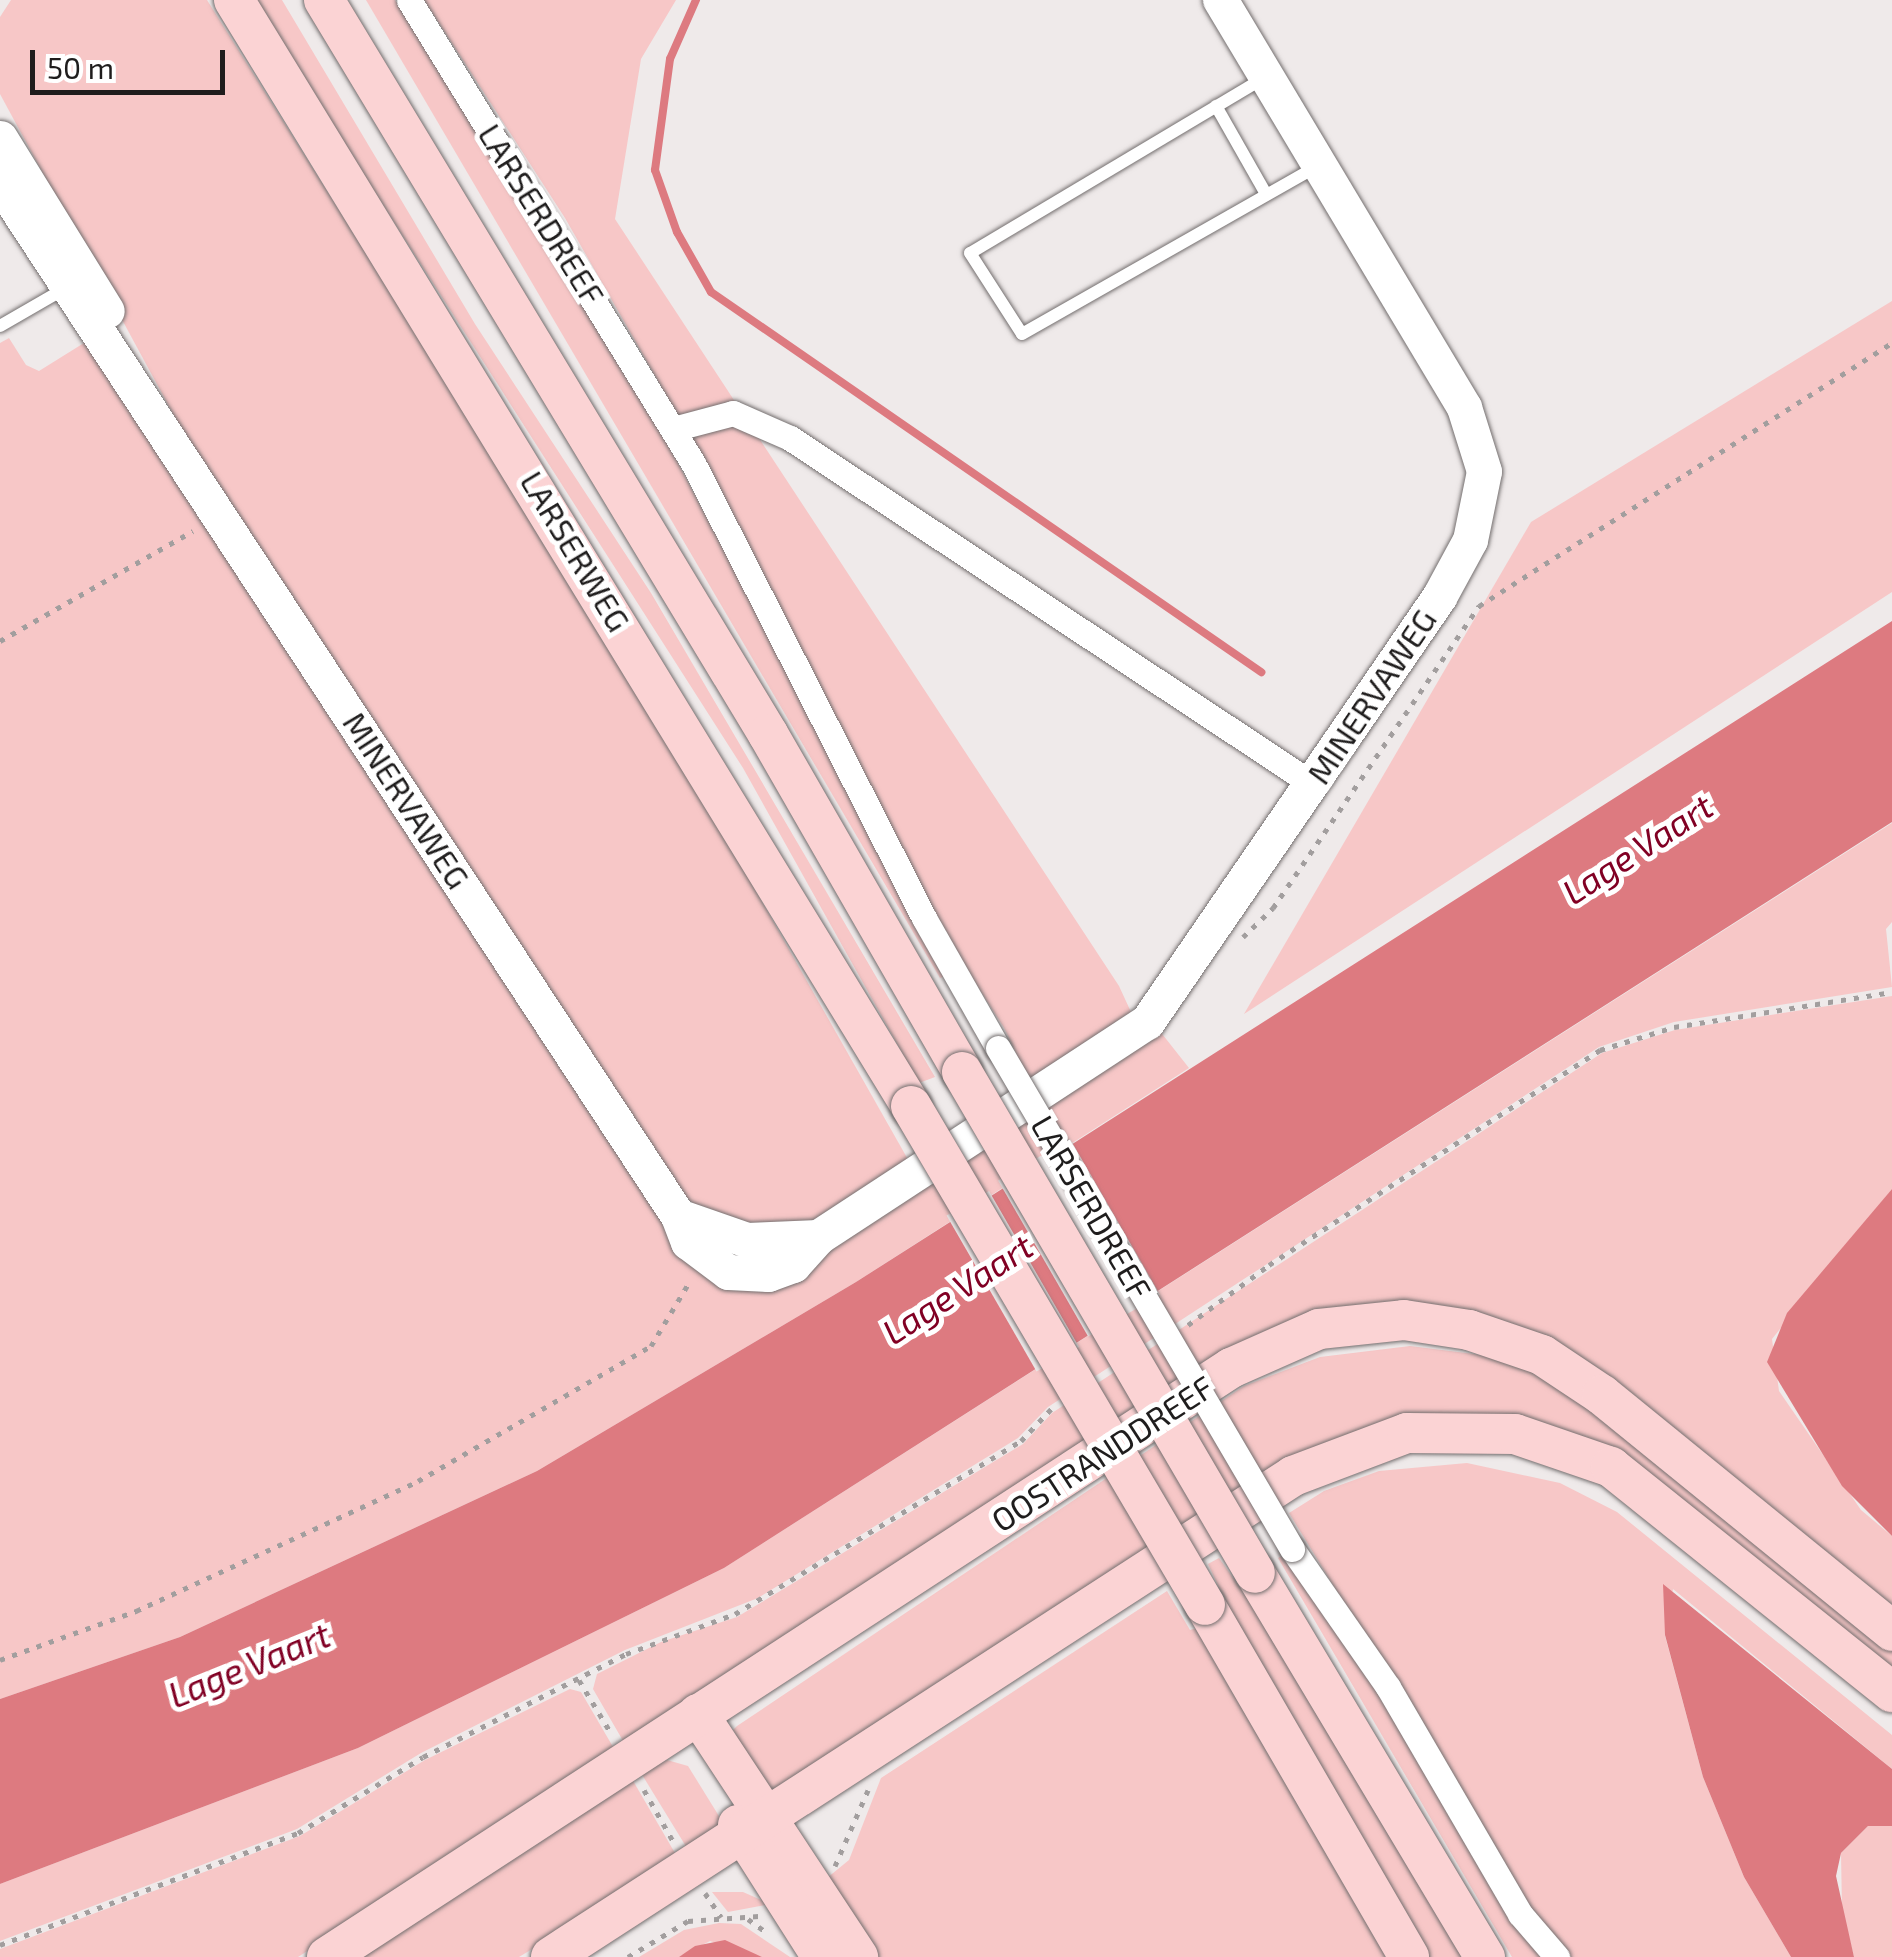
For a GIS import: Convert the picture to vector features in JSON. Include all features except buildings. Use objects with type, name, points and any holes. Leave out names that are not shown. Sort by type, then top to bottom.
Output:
[{"type":"main road","name":"LARSERWEG","points":[[234,0],[911,1106],[1409,1957]]},
{"type":"main road","name":"LARSERWEG","points":[[324,0],[768,734],[962,1072]]},
{"type":"main road","name":"LARSERDREEF","points":[[962,1072],[1485,1957]]},
{"type":"main road","name":"OOSTRANDDREEF","points":[[326,1957],[1231,1368],[1278,1342],[1352,1323],[1404,1320],[1469,1330],[1572,1372],[1892,1631]]},
{"type":"main road","points":[[550,1957],[1293,1476],[1364,1444],[1449,1428],[1548,1442],[1637,1483],[1892,1692]]},
{"type":"main road","points":[[687,1722],[752,1823],[791,1891],[822,1957]]},
{"type":"main road","points":[[791,1891],[804,1833],[822,1782]]},
{"type":"main road","points":[[690,1869],[756,1879],[791,1891],[858,1957]]},
{"type":"street","name":"LARSERDREEF","points":[[409,0],[673,429],[748,565],[924,918],[998,1048],[1292,1549],[1388,1687],[1520,1914],[1556,1957]]},
{"type":"street","name":"MINERVAWEG","points":[[77,280],[126,378],[137,384],[678,1216],[747,1240],[818,1238],[1138,1031],[1172,995],[1439,598],[1470,540],[1484,471],[1464,407],[1223,2]]},
{"type":"street","points":[[0,138],[77,280]]},
{"type":"street","points":[[0,183],[77,280]]},
{"type":"street","points":[[673,429],[733,413],[790,438],[1311,784]]},
{"type":"lane","points":[[1266,77],[970,252],[1022,334],[1318,166]]},
{"type":"lane","points":[[1216,106],[1266,194]]},
{"type":"lane","points":[[0,326],[77,280]]},
{"type":"path","points":[[1236,941],[1273,908],[1479,606],[1892,343]]},
{"type":"path","points":[[0,642],[208,522]]},
{"type":"path","points":[[1176,1332],[1600,1050],[1674,1026],[1892,992]]},
{"type":"path","points":[[0,1660],[136,1611],[432,1474],[650,1346],[697,1269]]},
{"type":"path","points":[[0,1945],[298,1833],[423,1757],[660,1638],[735,1614],[805,1576],[1020,1441],[1066,1400]]},
{"type":"path","points":[[579,1680],[722,1918]]},
{"type":"path","points":[[628,1957],[688,1922],[756,1917],[791,1891]]},
{"type":"shaded area","points":[[11,0],[207,0],[659,720],[910,1163],[821,1219],[760,1231],[695,1205],[680,1192],[179,425],[0,94],[0,17]]},
{"type":"shaded area","points":[[252,0],[282,0],[475,324],[651,593],[935,1077],[919,1083],[743,768]]},
{"type":"shaded area","points":[[366,0],[395,0],[658,425],[946,976],[940,978]]},
{"type":"shaded area","points":[[424,0],[676,0],[641,59],[615,219],[1119,986],[1131,1012],[1031,1084],[1004,1028],[935,919],[699,453],[565,218]]},
{"type":"shaded area","points":[[1892,301],[1892,592],[1244,1014],[1531,522]]},
{"type":"shaded area","points":[[9,338],[26,365],[39,371],[92,338],[724,1284],[1159,1030],[1189,1068],[856,1282],[537,1471],[180,1637],[0,1699],[0,343]]},
{"type":"shaded area","points":[[1892,823],[1892,922],[1886,929],[1892,987],[1674,1022],[1599,1047],[1048,1407],[1018,1438],[758,1598],[625,1650],[421,1753],[297,1829],[0,1941],[0,1884],[358,1748],[724,1568]]},
{"type":"shaded area","points":[[1892,996],[1892,1189],[1772,1339],[1779,1391],[1861,1510],[1892,1536],[1892,1621],[1594,1378],[1330,1320],[626,1746],[593,1689],[597,1674],[661,1642],[737,1617],[1023,1444],[1052,1413],[1602,1053],[1675,1030]]},
{"type":"shaded area","points":[[1410,1346],[1482,1355],[1551,1379],[1892,1642],[1892,1682],[1647,1481],[1432,1418],[770,1797],[733,1730],[737,1726],[1244,1386],[1320,1357]]},
{"type":"shaded area","points":[[1467,1463],[1560,1483],[1617,1512],[1892,1735],[1892,1769],[1673,1589],[1665,1636],[1703,1777],[1744,1877],[1791,1957],[1571,1957],[1542,1927],[1289,1513],[1324,1491],[1379,1471]]},
{"type":"shaded area","points":[[1284,1554],[1351,1648],[1508,1914],[1541,1957],[1512,1957],[1278,1558]]},
{"type":"shaded area","points":[[1219,1558],[1246,1596],[1464,1957],[1428,1957],[1228,1607],[1208,1564]]},
{"type":"shaded area","points":[[1167,1591],[1190,1630],[1197,1628],[1394,1957],[878,1957],[827,1878],[849,1860],[881,1778]]},
{"type":"shaded area","points":[[570,1689],[581,1692],[616,1752],[298,1957],[0,1957],[0,1949],[300,1836],[425,1760]]},
{"type":"shaded area","points":[[667,1760],[688,1766],[727,1829],[690,1853],[641,1773]]},
{"type":"shaded area","points":[[632,1779],[679,1860],[519,1957],[357,1957]]},
{"type":"shaded area","points":[[1868,1826],[1892,1826],[1892,1957],[1854,1957],[1842,1910],[1841,1853]]},
{"type":"shaded area","points":[[712,1892],[743,1892],[770,1904],[728,1912]]},
{"type":"shaded area","points":[[719,1923],[741,1924],[790,1957],[762,1957],[710,1941],[679,1957],[639,1957],[684,1930]]},
{"type":"water","name":"Lage Vaart","points":[[1892,621],[1892,822],[724,1568],[358,1748],[0,1884],[0,1699],[180,1637],[537,1471],[856,1282]]},
{"type":"water","points":[[1892,1189],[1892,1536],[1842,1486],[1767,1362],[1787,1313]]},
{"type":"water","points":[[1663,1584],[1892,1769],[1892,1826],[1868,1826],[1841,1853],[1836,1876],[1854,1957],[1791,1957],[1744,1877],[1703,1777],[1665,1635]]},
{"type":"water","points":[[725,1940],[762,1957],[679,1957],[695,1946]]},
{"type":"pier","points":[[1070,1139],[1160,1295],[1088,1336],[998,1180]]},
{"type":"pier","points":[[989,1191],[1079,1347],[1037,1371],[947,1216]]},
{"type":"waterway","points":[[696,0],[670,59],[655,170],[677,232],[711,292],[1261,672]]}]
